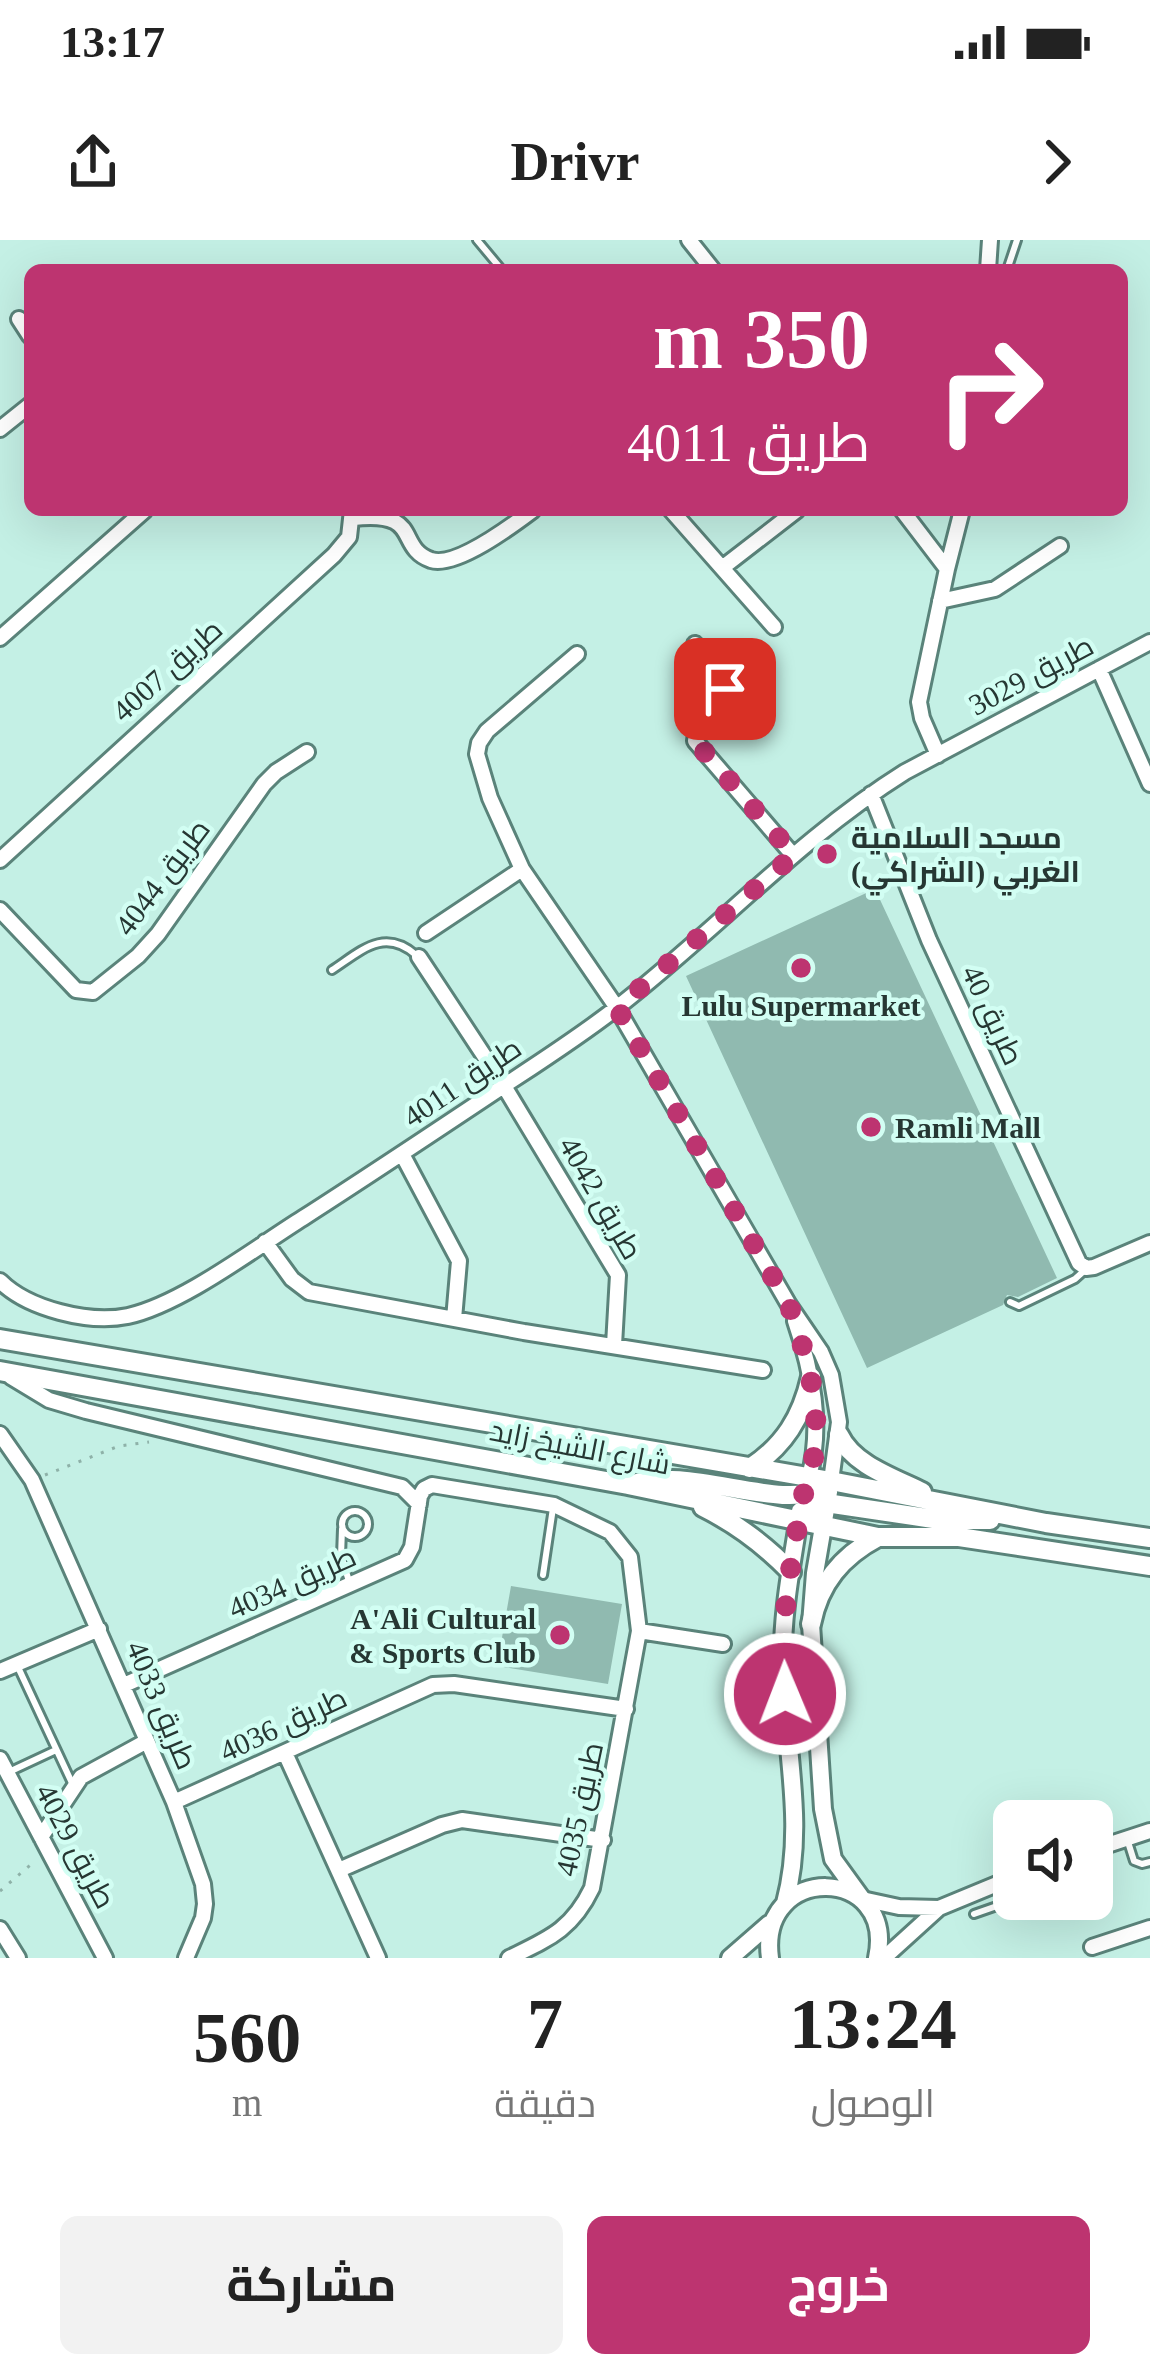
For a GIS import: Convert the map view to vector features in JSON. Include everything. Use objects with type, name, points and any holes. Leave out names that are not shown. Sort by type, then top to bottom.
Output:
[{"type":"main road","name":"شارع الشيخ زايد","points":[[0,1339],[750,1468],[806,1487]]},
{"type":"main road","name":"شارع الشيخ زايد","points":[[1,1371],[628,1485],[878,1537],[959,1537],[1150,1566]]},
{"type":"main road","points":[[750,1468],[788,1433],[811,1377]]},
{"type":"main road","points":[[839,1436],[856,1456],[942,1502]]},
{"type":"main road","points":[[628,1485],[675,1478],[818,1491],[831,1481],[1150,1538]]},
{"type":"main road","points":[[683,1496],[738,1526],[791,1572]]},
{"type":"main road","points":[[799,1520],[813,1506],[826,1503],[940,1520],[1019,1517]]},
{"type":"main road","points":[[811,1624],[815,1601],[828,1579],[842,1561],[878,1537]]},
{"type":"street","points":[[689,240],[708,264]]},
{"type":"street","points":[[20,319],[24,326]]},
{"type":"street","points":[[0,428],[24,410]]},
{"type":"street","points":[[0,638],[138,516]]},
{"type":"street","name":"طريق 4007","points":[[0,860],[334,555],[349,537],[353,516]]},
{"type":"street","points":[[375,516],[398,522],[419,553],[444,561],[468,552],[524,516]]},
{"type":"street","points":[[676,516],[773,627]]},
{"type":"street","points":[[722,568],[788,516]]},
{"type":"street","points":[[906,516],[946,569]]},
{"type":"street","points":[[938,755],[919,702],[960,516]]},
{"type":"street","points":[[940,602],[995,589],[1060,546]]},
{"type":"street","name":"طريق 3029","points":[[938,755],[1150,642]]},
{"type":"street","points":[[695,644],[725,689],[702,720],[695,741],[794,855]]},
{"type":"street","points":[[577,654],[487,730],[477,754],[490,798],[522,869],[617,1008],[831,1375],[839,1436],[811,1624],[827,1836],[840,1872],[878,1924],[881,1958]]},
{"type":"street","points":[[1099,669],[1149,781]]},
{"type":"street","name":"طريق 4044","points":[[0,910],[76,990],[93,992],[158,934],[264,784],[307,752]]},
{"type":"street","name":"طريق 4011","points":[[0,1281],[22,1298],[100,1318],[133,1315],[178,1297],[402,1154],[617,1008],[871,794],[938,755]]},
{"type":"street","name":"طريق 40","points":[[871,794],[929,940],[1074,1255],[1086,1268]]},
{"type":"street","points":[[425,933],[522,869]]},
{"type":"street","name":"طريق 4042","points":[[419,958],[504,1086],[618,1275],[614,1346]]},
{"type":"street","points":[[402,1154],[459,1261],[454,1319]]},
{"type":"street","points":[[265,1242],[303,1289],[763,1370]]},
{"type":"street","points":[[1086,1268],[1150,1243]]},
{"type":"street","points":[[785,1904],[796,1838],[782,1670],[791,1572],[816,1446],[811,1377],[789,1305]]},
{"type":"street","points":[[1,1371],[49,1400],[378,1480],[401,1487],[419,1504]]},
{"type":"street","points":[[0,1435],[32,1480]]},
{"type":"street","name":"طريق 4033","points":[[32,1480],[174,1802],[203,1884],[203,1918],[186,1958]]},
{"type":"street","name":"طريق 4034","points":[[124,1685],[405,1560],[422,1493],[432,1485]]},
{"type":"street","name":"طريق 4035","points":[[432,1485],[554,1505],[610,1532],[630,1557],[639,1630],[592,1888],[569,1924],[508,1958]]},
{"type":"street","points":[[0,1671],[99,1629]]},
{"type":"street","points":[[639,1630],[723,1643]]},
{"type":"street","name":"طريق 4036","points":[[174,1802],[423,1688],[442,1684],[626,1709]]},
{"type":"street","points":[[45,1844],[73,1786],[92,1769],[148,1741]]},
{"type":"street","points":[[285,1754],[379,1958]]},
{"type":"street","name":"طريق 4029","points":[[4,1774],[106,1958]]},
{"type":"street","points":[[339,1870],[462,1820],[603,1840]]},
{"type":"street","points":[[1113,1843],[1150,1831]]},
{"type":"street","points":[[730,1958],[796,1894],[826,1886],[898,1907],[939,1908]]},
{"type":"street","points":[[881,1958],[939,1908],[993,1886]]},
{"type":"street","points":[[769,1924],[770,1958]]},
{"type":"street","points":[[1092,1947],[1150,1928]]},
{"type":"street","points":[[0,1929],[18,1958]]},
{"type":"lane","points":[[477,240],[497,264]]},
{"type":"lane","points":[[332,970],[382,941],[403,944],[419,958]]},
{"type":"lane","points":[[1010,1302],[1019,1306],[1075,1280],[1086,1268]]},
{"type":"lane","points":[[543,1574],[554,1505]]},
{"type":"lane","points":[[342,1526],[356,1537],[365,1532],[368,1522],[353,1511],[342,1526],[341,1556],[350,1584]]},
{"type":"lane","points":[[16,1664],[73,1786]]},
{"type":"lane","points":[[4,1774],[56,1750]]},
{"type":"lane","points":[[1127,1838],[1134,1861],[1150,1862]]},
{"type":"lane","points":[[974,1914],[993,1908]]},
{"type":"path","points":[[32,1480],[119,1445],[156,1442]]},
{"type":"path","points":[[0,1891],[45,1844]]},
{"type":"building","name":"Ramli Mall","points":[[875,889],[1057,1278],[1018,1297],[1007,1295],[1003,1305],[867,1368],[686,976]]},
{"type":"building","name":"A'Ali Cultural & Sports Club","points":[[511,1586],[622,1604],[608,1684],[497,1666]]},
{"type":"place","name":"مسجد السلامية الغربي (الشراكي)","points":[[827,854]]},
{"type":"place","name":"Lulu Supermarket","points":[[801,968]]},
{"type":"place","name":"Ramli Mall","points":[[871,1127]]},
{"type":"place","name":"A'Ali Cultural & Sports Club","points":[[560,1635]]},
{"type":"route","points":[[725,689],[702,720],[695,741],[794,855],[617,1008],[789,1305],[807,1358],[816,1446],[802,1497],[785,1618],[785,1694]]}]
